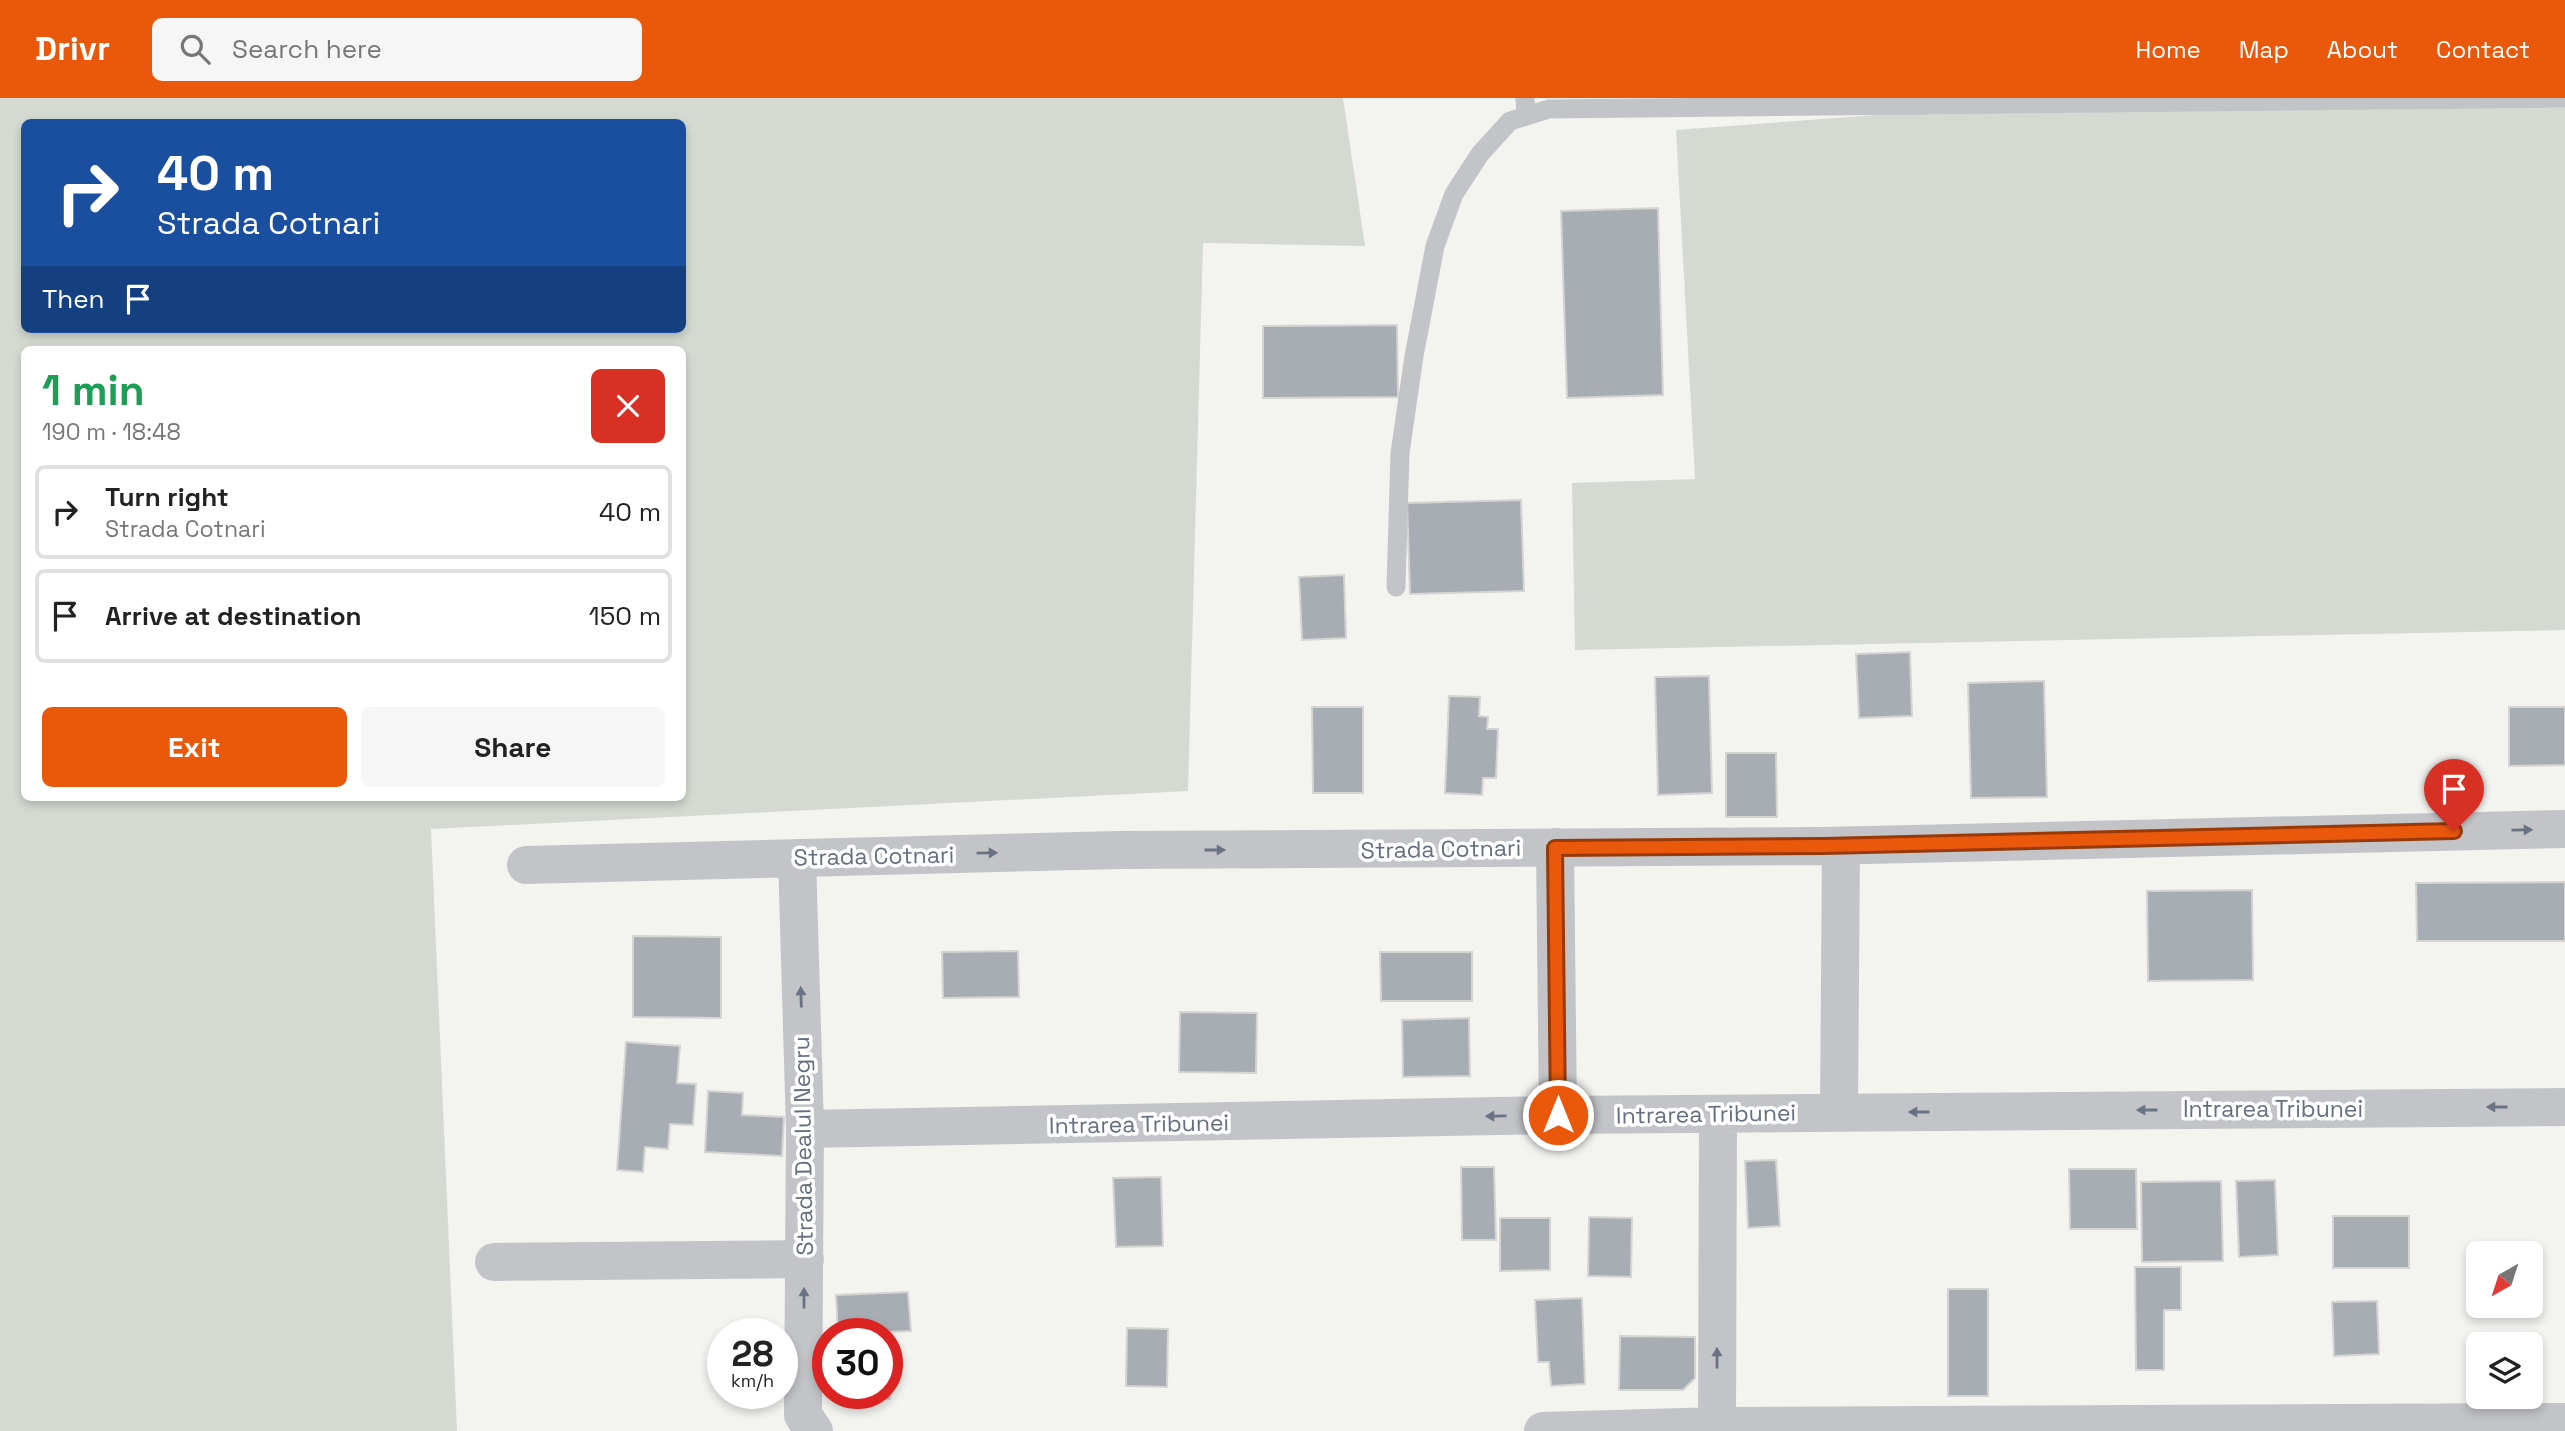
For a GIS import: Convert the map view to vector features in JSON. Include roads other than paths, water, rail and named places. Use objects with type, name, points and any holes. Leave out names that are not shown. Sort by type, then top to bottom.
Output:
[{"type":"street","name":"Strada Cotnari","points":[[526,865],[1119,850],[1841,846],[2565,829]]},
{"type":"street","points":[[1839,1112],[1841,846]]},
{"type":"street","points":[[1555,848],[1558,1115]]},
{"type":"street","name":"Strada Dealul Negru","points":[[797,858],[805,1129],[803,1415],[814,1431]]},
{"type":"street","name":"Intrarea Tribunei","points":[[805,1129],[1558,1115],[2565,1107]]},
{"type":"street","points":[[1717,1426],[1718,1114]]},
{"type":"street","points":[[494,1262],[804,1259]]},
{"type":"street","points":[[1543,1431],[1717,1426],[2565,1422]]},
{"type":"lane","points":[[1396,587],[1400,453],[1414,356],[1435,246],[1454,194],[1480,154],[1525,107],[1549,109],[2035,100],[2562,98]]}]
